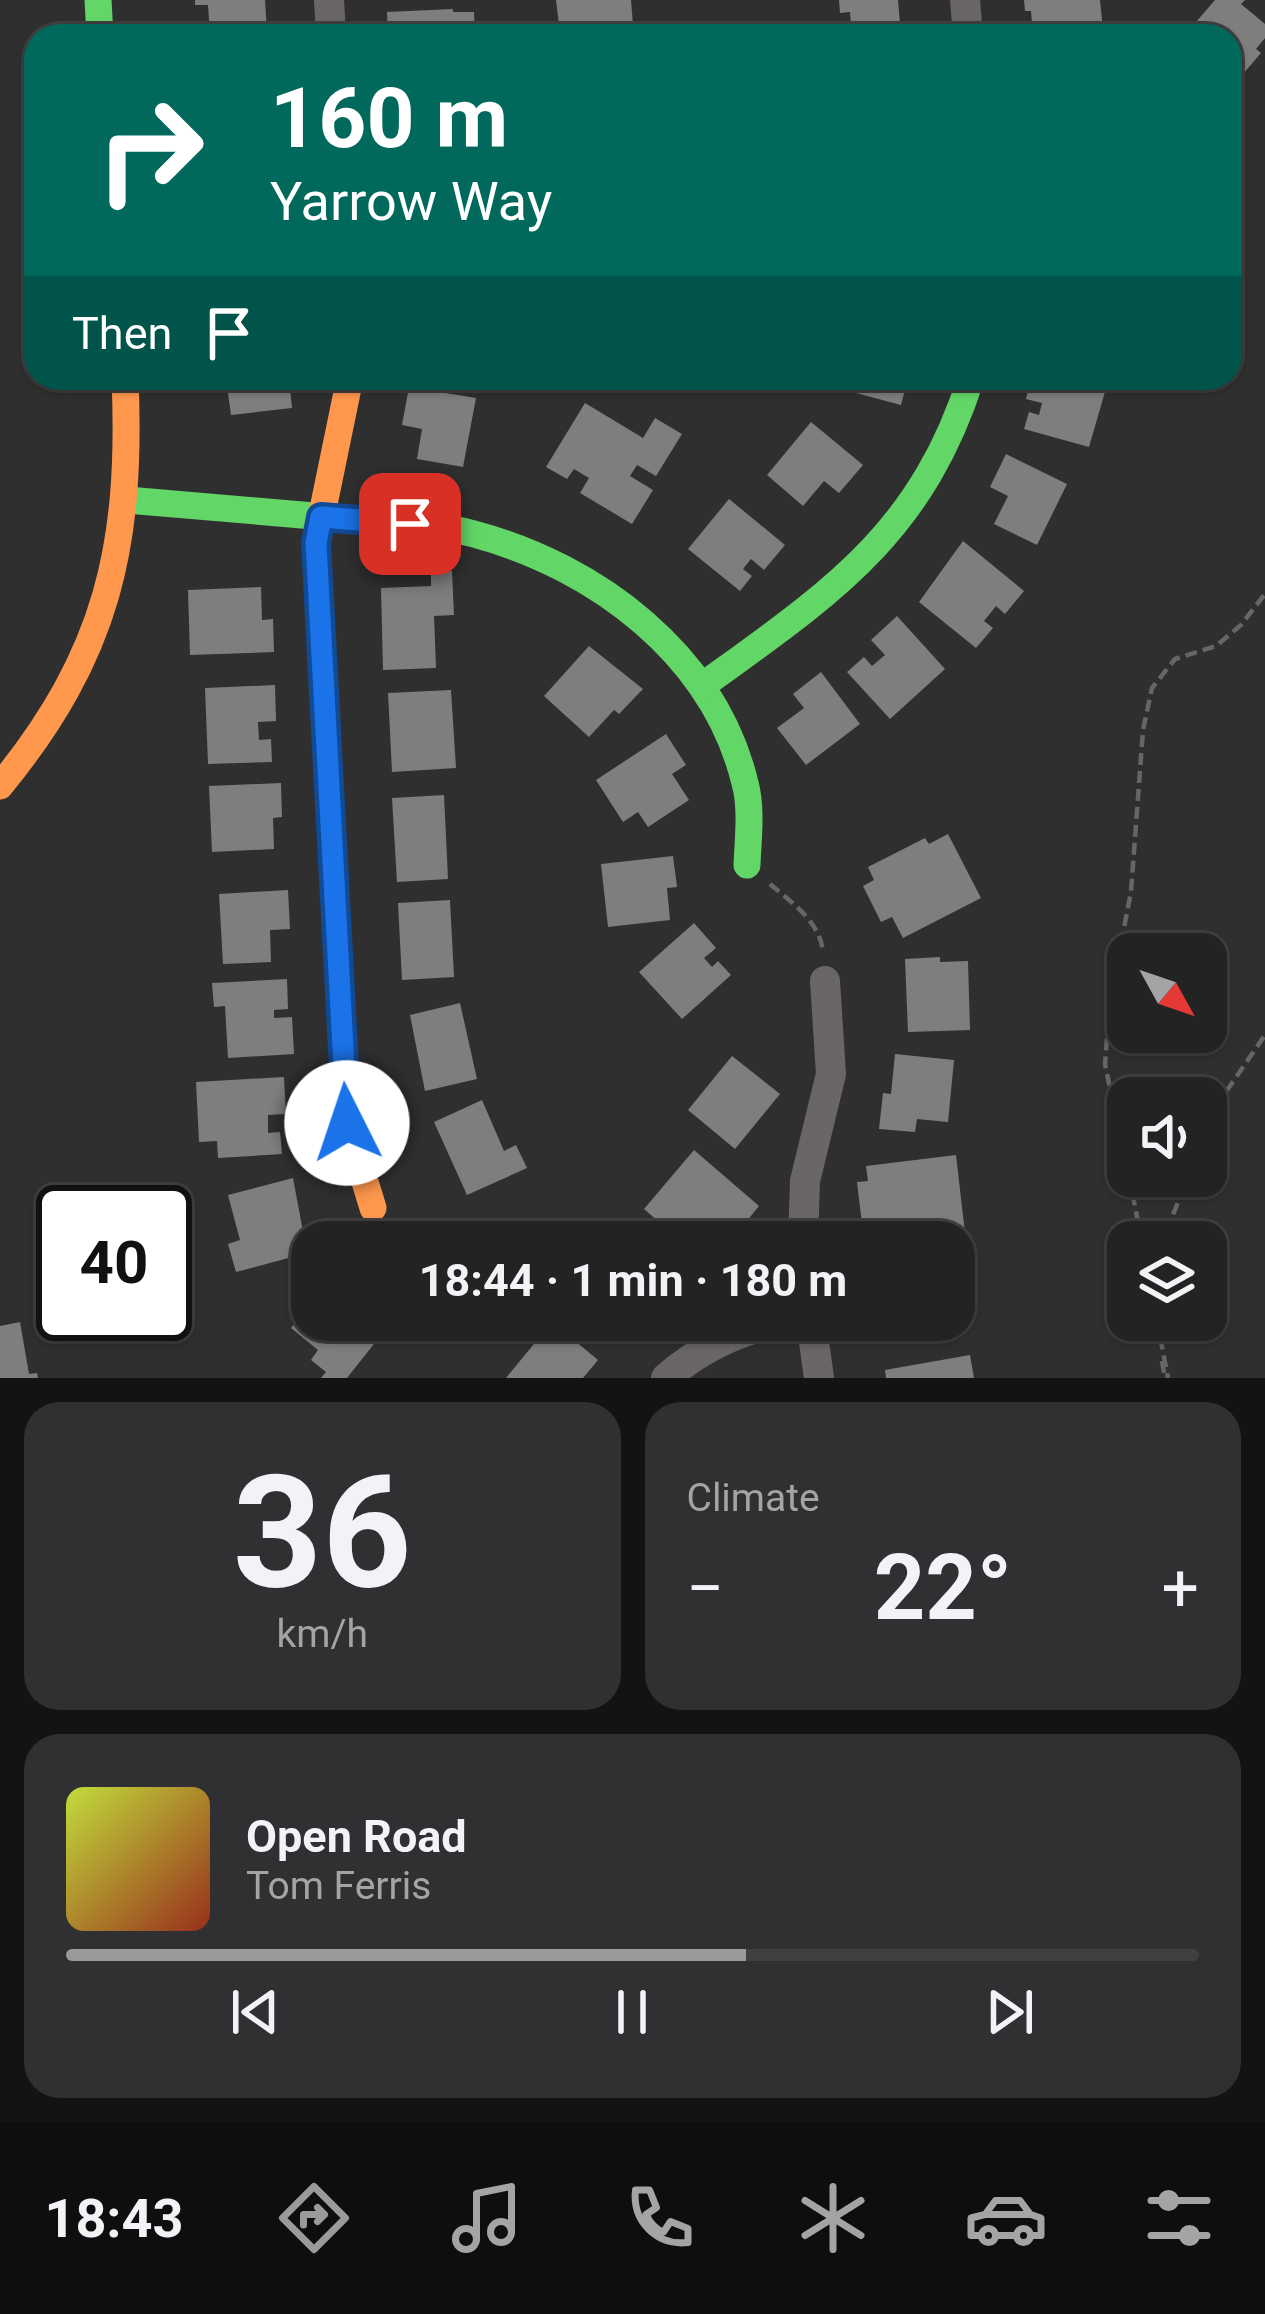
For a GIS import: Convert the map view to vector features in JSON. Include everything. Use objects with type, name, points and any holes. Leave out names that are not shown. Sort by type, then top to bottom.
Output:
[{"type":"street","points":[[0,786],[46,728],[94,641],[113,581],[128,500],[125,390]]},
{"type":"street","points":[[347,390],[316,543],[346,1104],[353,1152],[373,1208]]},
{"type":"street","points":[[702,686],[810,608],[880,546],[905,517],[944,452],[967,390]]},
{"type":"street","points":[[128,500],[471,533],[563,567],[655,632],[702,686],[731,741],[746,788],[747,865]]},
{"type":"street","points":[[804,1221],[805,1181],[832,1074],[825,981]]},
{"type":"street","points":[[666,1378],[723,1341]]},
{"type":"street","points":[[814,1341],[819,1378]]},
{"type":"path","points":[[1108,1077],[1110,999],[1132,892],[1143,730],[1152,688],[1175,659],[1216,646],[1241,625],[1265,594]]},
{"type":"path","points":[[747,865],[798,908],[822,936],[825,981]]},
{"type":"path","points":[[1227,1090],[1265,1035]]},
{"type":"path","points":[[1160,1341],[1167,1378]]},
{"type":"building","points":[[195,0],[265,0],[266,24],[209,24],[208,5],[195,5]]},
{"type":"building","points":[[556,0],[631,0],[633,24],[559,24]]},
{"type":"building","points":[[839,0],[898,0],[900,23],[919,24],[851,24],[850,12],[840,13]]},
{"type":"building","points":[[1024,0],[1100,0],[1102,24],[1032,24],[1031,11],[1025,11]]},
{"type":"building","points":[[1215,0],[1245,0],[1241,4],[1265,24],[1265,38],[1256,49],[1261,53],[1242,75],[1242,24],[1194,24]]},
{"type":"building","points":[[453,9],[474,12],[474,24],[388,24],[387,12]]},
{"type":"building","points":[[228,390],[290,390],[292,408],[231,415]]},
{"type":"building","points":[[408,390],[476,398],[463,467],[417,459],[422,429],[402,425]]},
{"type":"building","points":[[845,390],[905,390],[901,405]]},
{"type":"building","points":[[1028,390],[1106,390],[1089,447],[1024,429],[1029,412],[1039,415],[1042,403],[1026,399]]},
{"type":"building","points":[[585,403],[643,438],[655,418],[682,434],[656,476],[637,465],[630,476],[653,490],[632,524],[580,493],[589,478],[574,469],[567,479],[546,467]]},
{"type":"building","points":[[811,422],[863,465],[839,493],[824,481],[803,506],[767,475]]},
{"type":"building","points":[[1006,454],[1067,484],[1037,545],[994,524],[1008,496],[990,487]]},
{"type":"building","points":[[729,499],[785,545],[764,570],[751,559],[743,569],[752,576],[740,591],[688,549]]},
{"type":"building","points":[[963,541],[1024,591],[1005,614],[996,606],[984,621],[993,628],[976,648],[919,602]]},
{"type":"building","points":[[431,571],[452,571],[454,615],[434,616],[436,668],[383,670],[381,588],[431,586]]},
{"type":"building","points":[[261,587],[262,620],[273,619],[274,652],[190,655],[188,590]]},
{"type":"building","points":[[897,616],[945,669],[890,719],[847,672],[864,657],[872,666],[885,655],[871,640]]},
{"type":"building","points":[[589,646],[643,689],[589,737],[544,696]]},
{"type":"building","points":[[821,672],[860,724],[806,765],[777,728],[804,708],[793,694]]},
{"type":"building","points":[[275,685],[276,721],[258,722],[259,740],[271,739],[272,762],[208,764],[205,688]]},
{"type":"building","points":[[451,690],[456,768],[392,772],[388,693]]},
{"type":"building","points":[[666,734],[686,765],[672,774],[689,800],[648,827],[638,812],[623,822],[596,780]]},
{"type":"building","points":[[281,783],[282,817],[273,818],[274,849],[212,852],[209,786]]},
{"type":"building","points":[[444,795],[448,879],[397,882],[392,798]]},
{"type":"building","points":[[948,834],[981,898],[903,938],[892,917],[881,922],[863,886],[874,880],[868,867],[925,838],[929,844]]},
{"type":"building","points":[[673,856],[677,887],[667,888],[670,920],[608,927],[601,864]]},
{"type":"building","points":[[288,890],[290,929],[270,930],[271,962],[223,964],[219,894]]},
{"type":"building","points":[[450,900],[454,977],[402,980],[398,903]]},
{"type":"building","points":[[694,923],[716,948],[704,958],[712,967],[718,961],[731,975],[682,1019],[639,972]]},
{"type":"building","points":[[940,957],[940,962],[968,961],[970,1030],[908,1032],[905,959]]},
{"type":"building","points":[[287,979],[288,1009],[274,1010],[274,1018],[292,1017],[294,1054],[228,1058],[225,1006],[214,1007],[212,983]]},
{"type":"building","points":[[460,1003],[477,1079],[425,1091],[410,1015]]},
{"type":"building","points":[[895,1054],[954,1060],[948,1122],[917,1119],[915,1132],[879,1129],[883,1093],[891,1094]]},
{"type":"building","points":[[732,1056],[780,1094],[735,1149],[688,1110]]},
{"type":"building","points":[[284,1077],[286,1114],[268,1115],[268,1133],[280,1132],[282,1154],[218,1158],[217,1141],[199,1142],[196,1082]]},
{"type":"building","points":[[482,1100],[504,1151],[516,1145],[527,1168],[467,1195],[434,1122]]},
{"type":"building","points":[[694,1150],[759,1206],[747,1221],[658,1221],[644,1209]]},
{"type":"building","points":[[956,1155],[964,1221],[862,1221],[857,1182],[868,1181],[866,1166]]},
{"type":"building","points":[[293,1178],[301,1221],[291,1221],[291,1257],[236,1272],[228,1244],[240,1240],[228,1195]]},
{"type":"building","points":[[20,1322],[29,1374],[37,1373],[38,1378],[0,1378],[0,1326]]},
{"type":"building","points":[[307,1341],[376,1341],[347,1378],[321,1378],[326,1372],[311,1360],[318,1350]]},
{"type":"building","points":[[536,1341],[575,1341],[598,1360],[583,1378],[506,1378]]},
{"type":"building","points":[[970,1355],[974,1378],[886,1378],[885,1370]]},
{"type":"traffic: fast","points":[[98,0],[99,24]]},
{"type":"traffic: fast","points":[[702,686],[830,590],[865,556],[926,479],[966,390]]},
{"type":"traffic: fast","points":[[127,500],[440,527],[520,549],[564,569],[644,623],[707,695],[730,737],[745,783],[747,865]]},
{"type":"traffic: slow","points":[[0,786],[66,690],[106,596],[124,494],[125,390]]},
{"type":"traffic: slow","points":[[348,390],[316,543],[347,1123],[373,1208]]},
{"type":"route","points":[[347,1123],[316,543],[321,517],[410,524]]}]
